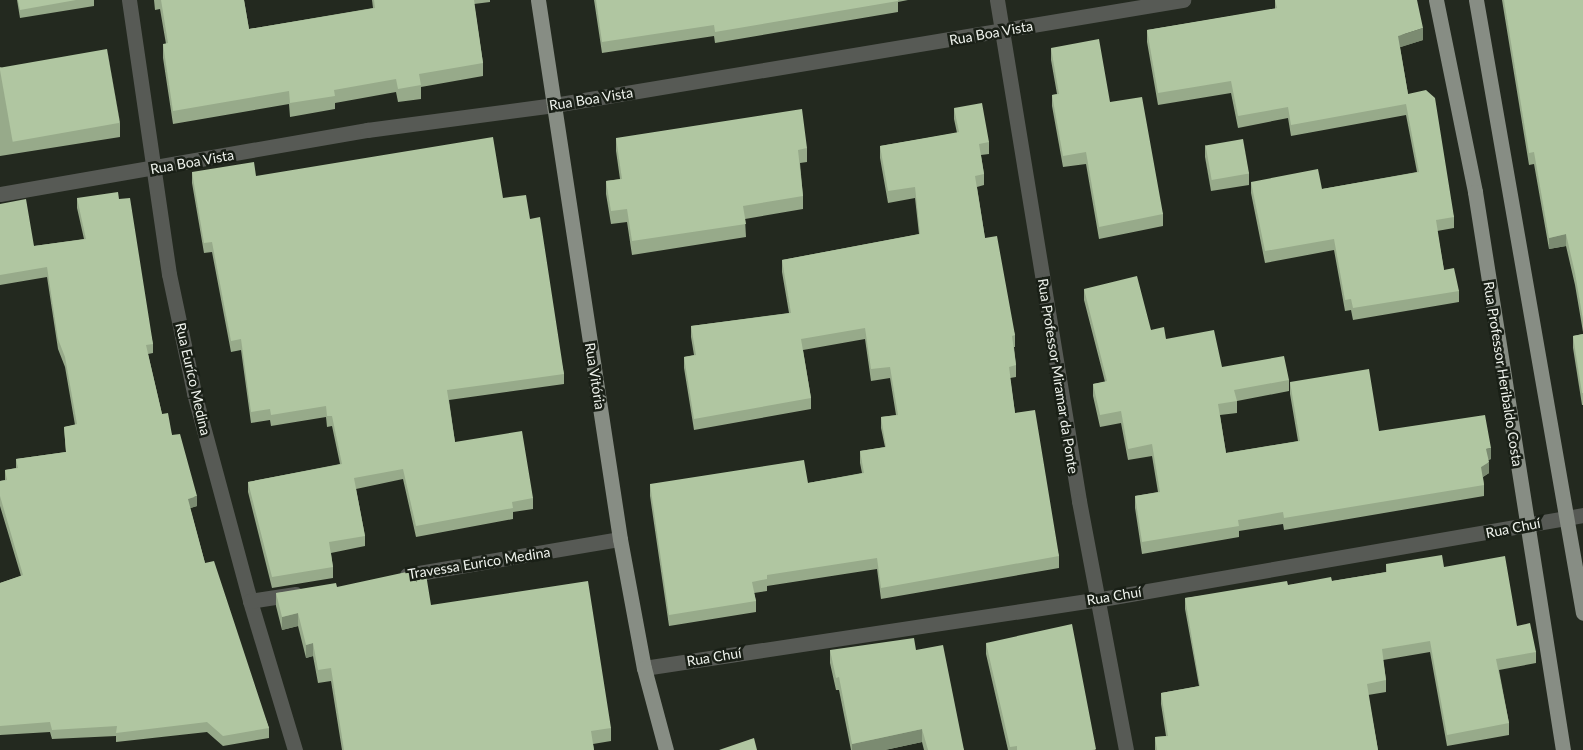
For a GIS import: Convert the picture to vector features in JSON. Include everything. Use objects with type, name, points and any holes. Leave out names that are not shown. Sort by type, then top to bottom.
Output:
[{"type":"main road","name":"Rua Vitória","points":[[538,0],[620,539],[644,668],[666,750]]},
{"type":"main road","name":"Rua Professor Heribaldo Costa","points":[[1436,0],[1475,192],[1562,750]]},
{"type":"main road","points":[[1476,0],[1568,517],[1583,613]]},
{"type":"street","name":"Rua Euríco Medina","points":[[128,0],[169,274],[194,392],[250,601],[295,750]]},
{"type":"street","name":"Rua Professor Miramar da Ponte","points":[[997,0],[1096,600],[1126,750]]},
{"type":"street","name":"Rua Boa Vista","points":[[0,194],[367,130],[554,105],[1183,0]]},
{"type":"street","name":"Rua Chuí","points":[[644,668],[1096,600],[1526,527],[1583,515]]},
{"type":"street","name":"Travessa Eurico Medina","points":[[394,577],[620,539]]},
{"type":"street","points":[[250,601],[307,592]]},
{"type":"building","points":[[18,0],[76,0],[20,10]]},
{"type":"building","points":[[161,0],[244,0],[249,29],[375,8],[374,0],[474,0],[483,63],[419,74],[421,85],[398,89],[396,79],[334,90],[335,96],[290,103],[289,91],[173,111],[163,44],[168,43]]},
{"type":"building","points":[[596,0],[898,1],[715,32],[714,25],[602,42]]},
{"type":"building","points":[[1275,0],[1417,0],[1423,28],[1398,36],[1408,94],[1426,90],[1435,98],[1454,217],[1436,220],[1444,270],[1454,268],[1459,291],[1353,308],[1351,299],[1345,300],[1334,239],[1265,251],[1251,182],[1318,169],[1322,189],[1419,172],[1406,104],[1291,125],[1288,107],[1238,116],[1231,81],[1158,93],[1147,30],[1277,8]]},
{"type":"building","points":[[1504,0],[1583,0],[1583,320],[1566,234],[1549,238],[1534,152],[1529,153]]},
{"type":"building","points":[[1099,39],[1110,102],[1142,97],[1163,214],[1099,227],[1086,152],[1063,156],[1052,95],[1059,94],[1051,48]]},
{"type":"building","points":[[107,49],[120,123],[13,142],[0,68]]},
{"type":"building","points":[[982,103],[989,142],[979,144],[984,174],[975,176],[985,238],[997,236],[1015,335],[1012,336],[1016,365],[1009,367],[1015,413],[1035,410],[1059,556],[881,588],[877,558],[767,575],[767,579],[752,582],[756,601],[669,615],[650,484],[804,460],[808,483],[864,473],[860,451],[886,447],[881,417],[898,415],[890,367],[871,369],[865,328],[801,339],[811,398],[694,419],[684,357],[696,355],[691,326],[791,313],[782,260],[920,234],[915,187],[888,191],[880,146],[959,132],[954,108]]},
{"type":"building","points":[[802,109],[807,148],[798,150],[803,196],[743,206],[746,224],[632,241],[627,209],[611,211],[606,181],[622,179],[616,138]]},
{"type":"building","points":[[493,137],[503,198],[526,195],[530,219],[540,217],[564,374],[447,390],[455,442],[522,431],[533,498],[512,502],[513,508],[416,526],[403,469],[354,478],[365,536],[329,542],[333,567],[272,577],[248,482],[342,464],[332,416],[327,416],[326,406],[271,415],[270,409],[251,412],[241,339],[231,341],[212,242],[204,243],[192,172],[254,162],[256,176]]},
{"type":"building","points":[[1243,139],[1249,173],[1212,180],[1206,146]]},
{"type":"building","points":[[118,192],[119,199],[130,198],[153,344],[146,345],[162,414],[168,413],[172,435],[180,434],[197,496],[188,499],[205,563],[214,561],[269,728],[223,736],[207,722],[116,733],[117,726],[52,730],[50,722],[0,726],[0,583],[23,575],[0,496],[0,481],[7,480],[5,470],[18,468],[16,459],[66,452],[64,427],[77,424],[65,357],[58,339],[47,267],[0,275],[0,204],[26,199],[34,246],[86,239],[77,198]]},
{"type":"building","points":[[1137,276],[1151,330],[1164,327],[1166,339],[1214,330],[1222,367],[1284,356],[1289,380],[1234,390],[1237,401],[1218,404],[1226,453],[1300,441],[1290,382],[1369,369],[1379,431],[1485,415],[1491,448],[1486,449],[1489,462],[1481,467],[1484,485],[1284,518],[1283,512],[1238,520],[1239,526],[1142,542],[1135,496],[1160,492],[1152,444],[1128,449],[1121,411],[1100,415],[1093,384],[1107,381],[1084,289]]},
{"type":"building","points":[[1583,334],[1583,393],[1582,393],[1573,336]]},
{"type":"building","points":[[1442,555],[1444,567],[1505,556],[1517,626],[1530,623],[1536,652],[1496,659],[1509,723],[1447,735],[1430,641],[1382,649],[1386,680],[1367,684],[1378,750],[1157,750],[1155,737],[1168,736],[1161,693],[1200,686],[1185,598],[1287,581],[1288,585],[1331,577],[1332,581],[1387,572],[1386,564]]},
{"type":"building","points":[[425,568],[431,605],[588,581],[611,728],[591,731],[594,750],[344,750],[331,668],[318,670],[313,643],[306,645],[298,613],[282,617],[276,593],[336,583],[337,587]]},
{"type":"building","points":[[1072,624],[1096,749],[1017,750],[1017,746],[1010,747],[986,643]]},
{"type":"building","points":[[914,638],[916,650],[943,645],[964,750],[928,750],[922,729],[852,744],[839,677],[836,678],[830,650]]},
{"type":"building","points":[[754,738],[757,750],[719,750]]}]
